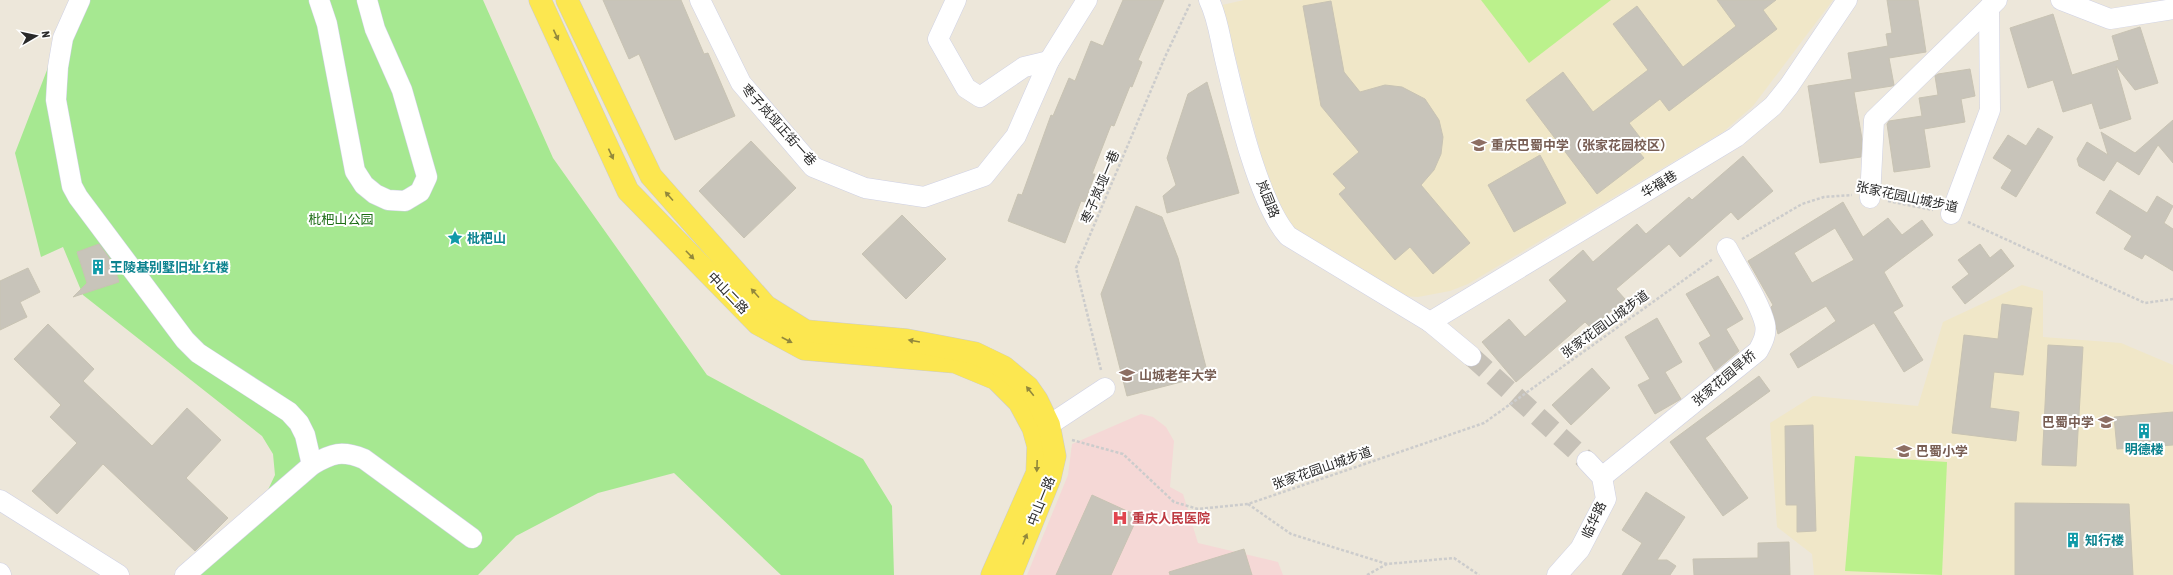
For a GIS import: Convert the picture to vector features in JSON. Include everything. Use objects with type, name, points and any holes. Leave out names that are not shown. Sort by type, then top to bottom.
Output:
[{"type":"main road","name":"中山二路","points":[[540,0],[628,191],[758,324],[804,349],[955,362],[996,380],[1045,429]]},
{"type":"main road","name":"中山二路","points":[[567,0],[651,176],[766,306],[806,331],[907,340],[975,353],[1016,376],[1037,400],[1045,429]]},
{"type":"main road","name":"中山一路","points":[[992,575],[1037,473],[1038,446],[1045,429]]},
{"type":"main road","name":"中山一路","points":[[1011,575],[1054,468],[1055,456],[1045,429]]},
{"type":"street","points":[[80,0],[64,38],[56,85],[57,117],[72,186],[185,340],[198,353],[279,404],[299,423],[305,435],[312,465]]},
{"type":"street","points":[[319,0],[327,24],[355,171],[364,185],[375,194],[388,200],[406,200],[420,192],[427,177],[402,90],[375,29],[367,0]]},
{"type":"street","name":"枣子岚垭正街一巷","points":[[700,0],[741,83],[813,167],[865,188],[924,196],[984,176],[1016,136],[1049,61],[1087,0]]},
{"type":"street","points":[[956,0],[938,39],[966,88],[980,97],[1024,67],[1049,61]]},
{"type":"street","name":"岚园路","points":[[1209,0],[1214,10],[1225,60],[1252,159],[1273,215],[1279,226],[1288,236],[1430,322],[1471,356]]},
{"type":"street","name":"华福巷","points":[[1430,322],[1736,137],[1773,106],[1789,86],[1847,0]]},
{"type":"street","points":[[2062,0],[2108,9],[2173,9]]},
{"type":"street","points":[[1870,198],[1874,120],[1993,4]]},
{"type":"street","points":[[1951,214],[1990,110],[1993,4]]},
{"type":"street","name":"张家花园旱桥","points":[[1602,477],[1758,351],[1765,339],[1765,325],[1760,310],[1727,248]]},
{"type":"street","points":[[1045,429],[1106,388]]},
{"type":"street","points":[[185,575],[312,465],[336,453],[351,453],[364,459],[472,538]]},
{"type":"street","points":[[1587,461],[1602,477]]},
{"type":"street","name":"临华路","points":[[1556,575],[1580,549],[1606,499],[1602,477]]},
{"type":"street","points":[[0,500],[119,575]]},
{"type":"path","name":"枣子岚垭一巷","points":[[1106,388],[1076,268],[1165,57],[1192,0]]},
{"type":"path","name":"张家花园山城步道","points":[[1045,429],[1123,454],[1174,502],[1198,509],[1248,504],[1484,423],[1727,248],[1802,204],[1824,197],[1853,194],[1951,214],[2145,303],[2173,299]]},
{"type":"path","points":[[1248,504],[1291,534],[1387,564],[1454,558],[1479,575]]},
{"type":"path","points":[[1367,575],[1387,564]]},
{"type":"shaded area","name":"重庆巴蜀中学（张家花园校区）","points":[[1244,0],[1833,0],[1753,106],[1723,132],[1468,284],[1450,291],[1418,297],[1403,296],[1302,236],[1289,222],[1279,207],[1262,158],[1222,5]]},
{"type":"shaded area","points":[[2022,285],[2043,291],[2043,337],[2121,343],[2173,365],[2173,575],[1814,575],[1812,554],[1777,527],[1770,423],[1813,396],[1918,406],[1943,322]]},
{"type":"shaded area","name":"重庆人民医院","points":[[1141,414],[1153,417],[1166,427],[1174,441],[1170,487],[1183,494],[1198,543],[1278,562],[1283,575],[1027,575],[1068,475],[1072,444]]},
{"type":"green space","name":"枇杷山公园","points":[[74,0],[483,0],[553,158],[707,375],[863,459],[892,506],[894,575],[781,575],[674,473],[598,493],[516,536],[478,575],[201,575],[190,564],[266,494],[275,475],[273,454],[262,436],[83,295],[63,247],[41,257],[15,153]]},
{"type":"green space","points":[[1481,0],[1611,0],[1529,63]]},
{"type":"green space","points":[[1855,456],[1947,462],[1942,575],[1845,571]]},
{"type":"building","points":[[603,0],[681,0],[704,54],[708,53],[735,116],[675,140],[639,54],[629,59]]},
{"type":"building","points":[[1123,0],[1164,0],[1138,60],[1142,62],[1132,87],[1130,86],[1114,126],[1111,125],[1092,174],[1095,174],[1085,202],[1081,201],[1065,243],[1008,221],[1018,194],[1022,195],[1051,115],[1053,116],[1069,78],[1075,81],[1091,41],[1103,46]]},
{"type":"building","points":[[1717,0],[1776,0],[1763,10],[1777,29],[1669,111],[1660,99],[1629,123],[1642,140],[1634,146],[1644,158],[1597,194],[1526,100],[1563,72],[1593,112],[1648,70],[1613,24],[1637,6],[1683,67],[1736,26]]},
{"type":"building","points":[[1887,0],[1918,0],[1926,52],[1889,58],[1894,85],[1854,92],[1862,139],[1861,157],[1820,163],[1808,86],[1852,79],[1848,53],[1888,46],[1886,34],[1892,33]]},
{"type":"building","points":[[1331,1],[1344,72],[1360,92],[1385,85],[1402,87],[1425,99],[1439,120],[1443,137],[1441,154],[1434,170],[1421,185],[1470,243],[1433,274],[1410,247],[1395,260],[1339,194],[1346,188],[1333,174],[1359,152],[1321,106],[1303,6]]},
{"type":"building","points":[[2053,14],[2072,75],[2119,60],[2112,36],[2140,27],[2158,83],[2135,90],[2116,66],[2131,119],[2100,129],[2092,103],[2063,112],[2053,80],[2028,88],[2010,28]]},
{"type":"building","points":[[1970,69],[1975,96],[1961,99],[1965,122],[1924,129],[1930,167],[1894,172],[1887,124],[1889,121],[1922,116],[1919,98],[1938,95],[1935,76],[1938,74]]},
{"type":"building","points":[[1207,82],[1239,193],[1167,213],[1163,196],[1176,185],[1167,158],[1188,94]]},
{"type":"building","points":[[2173,120],[2173,163],[2158,145],[2139,175],[2117,161],[2104,181],[2079,166],[2077,159],[2087,142],[2108,155],[2101,132],[2135,153]]},
{"type":"building","points":[[2038,128],[2053,137],[2016,197],[2001,188],[2012,170],[1993,158],[2008,135],[2026,146]]},
{"type":"building","points":[[751,141],[796,188],[744,238],[699,191]]},
{"type":"building","points":[[1540,155],[1566,203],[1514,232],[1488,185]]},
{"type":"building","points":[[1743,156],[1773,191],[1738,220],[1731,212],[1680,257],[1669,244],[1616,289],[1625,299],[1591,328],[1585,322],[1516,382],[1482,342],[1509,319],[1525,337],[1567,301],[1549,280],[1583,250],[1593,262],[1637,224],[1646,234],[1689,197],[1692,200]]},
{"type":"building","points":[[2110,190],[2147,213],[2157,196],[2173,206],[2164,223],[2173,229],[2173,271],[2145,254],[2142,259],[2124,249],[2132,236],[2096,213]]},
{"type":"building","points":[[1843,202],[1863,237],[1888,218],[1902,235],[1922,220],[1933,235],[1884,272],[1903,306],[1893,312],[1923,360],[1904,372],[1874,323],[1798,368],[1790,354],[1836,321],[1826,306],[1778,334],[1771,307],[1773,305],[1748,261]],"holes":[[[1835,228],[1854,260],[1812,283],[1794,253]]]},
{"type":"building","points":[[1136,206],[1162,217],[1178,258],[1208,375],[1127,396],[1101,294]]},
{"type":"building","points":[[902,215],[946,259],[906,299],[862,254]]},
{"type":"building","name":"王陵基别墅旧址 红楼","points":[[99,244],[113,263],[119,282],[73,297],[87,283],[77,252]]},
{"type":"building","points":[[1980,244],[1990,258],[2001,249],[2014,266],[1965,304],[1952,287],[1969,274],[1958,260]]},
{"type":"building","points":[[28,268],[40,292],[20,302],[27,317],[0,330],[0,281]]},
{"type":"building","points":[[1718,276],[1743,319],[1726,329],[1739,351],[1715,371],[1699,343],[1711,336],[1686,294]]},
{"type":"building","points":[[2002,304],[2032,308],[2023,375],[1994,372],[1990,408],[2019,412],[2016,441],[1952,433],[1964,335],[1998,339]]},
{"type":"building","points":[[1657,318],[1682,362],[1665,372],[1681,399],[1655,414],[1638,385],[1650,379],[1625,337]]},
{"type":"building","points":[[48,324],[94,369],[83,381],[152,446],[187,408],[221,440],[186,478],[228,518],[195,551],[103,464],[57,514],[32,491],[77,443],[50,417],[61,405],[14,359]]},
{"type":"building","points":[[2048,345],[2083,347],[2076,466],[2042,465]]},
{"type":"building","points":[[1592,368],[1610,388],[1571,425],[1552,405]]},
{"type":"building","points":[[1759,376],[1770,391],[1705,438],[1748,498],[1723,516],[1670,442]]},
{"type":"building","name":"明德楼","points":[[2173,412],[2173,445],[2117,449],[2114,417]]},
{"type":"building","points":[[1813,425],[1816,531],[1797,532],[1797,505],[1786,505],[1785,426]]},
{"type":"building","points":[[1646,492],[1685,517],[1657,560],[1667,560],[1676,566],[1670,575],[1622,575],[1642,543],[1622,530]]},
{"type":"building","points":[[1092,495],[1138,516],[1111,575],[1056,575]]},
{"type":"building","name":"知行楼","points":[[2015,503],[2129,504],[2133,575],[2015,575]]},
{"type":"building","points":[[1789,542],[1790,575],[1694,575],[1693,559],[1758,558],[1758,543]]},
{"type":"building","points":[[1244,549],[1252,575],[1170,575],[1169,572]]},
{"type":"tunnel","points":[[1471,356],[1587,461]]},
{"type":"place","name":"重庆巴蜀中学（张家花园校区）","points":[[1479,145]]},
{"type":"place","name":"枇杷山","points":[[455,238]]},
{"type":"place","name":"王陵基别墅旧址 红楼","points":[[98,267]]},
{"type":"place","name":"山城老年大学","points":[[1127,375]]},
{"type":"place","name":"巴蜀中学","points":[[2106,422]]},
{"type":"place","name":"明德楼","points":[[2144,431]]},
{"type":"place","name":"巴蜀小学","points":[[1904,451]]},
{"type":"place","name":"重庆人民医院","points":[[1120,518]]},
{"type":"place","name":"知行楼","points":[[2073,540]]}]
